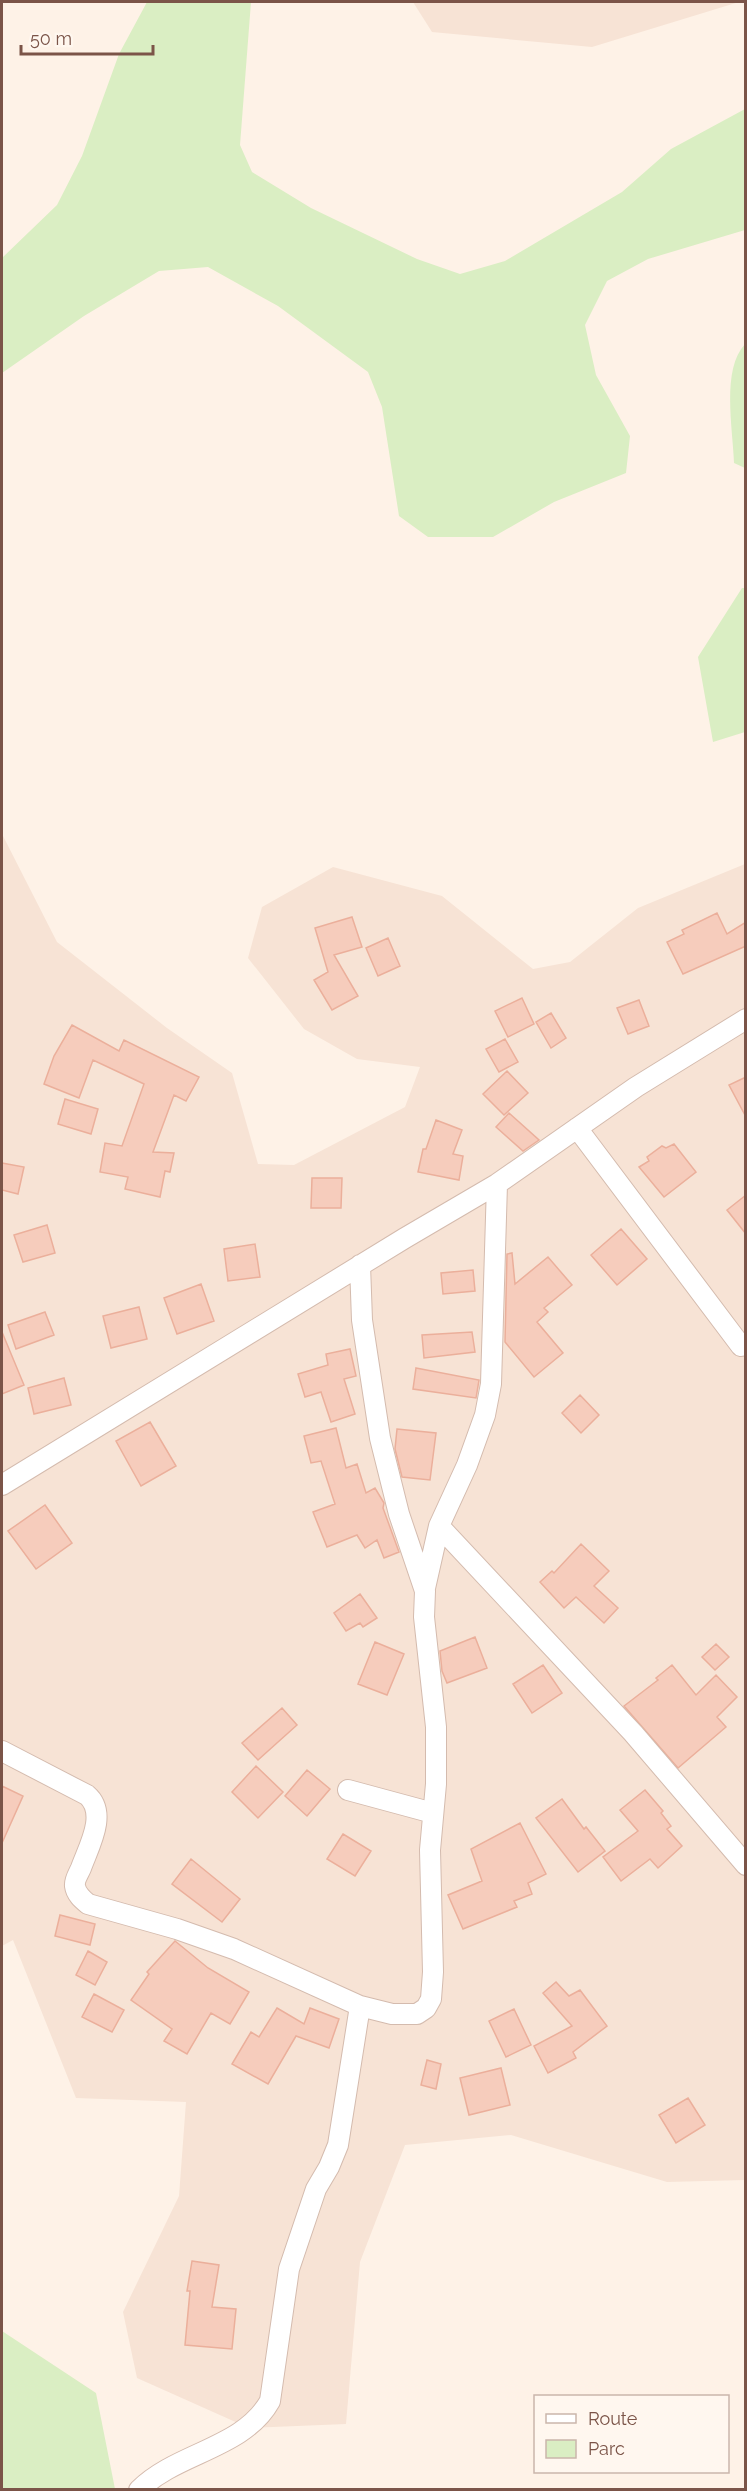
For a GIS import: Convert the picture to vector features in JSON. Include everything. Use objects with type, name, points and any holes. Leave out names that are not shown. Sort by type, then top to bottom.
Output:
[{"type":"street","points":[[2,1485],[360,1265],[497,1184],[636,1087],[746,1019]]},
{"type":"street","points":[[577,1128],[741,1347]]},
{"type":"street","points":[[2,1751],[87,1796],[94,1802],[98,1811],[94,1834],[74,1884],[78,1895],[88,1904],[234,1948],[360,2006],[392,2014],[417,2014],[426,2008],[431,1999],[433,1972],[430,1850],[436,1727],[424,1617],[425,1591],[439,1526],[467,1465],[485,1415],[491,1384],[497,1184]]},
{"type":"street","points":[[360,1265],[363,1320],[380,1438],[399,1514],[425,1591]]},
{"type":"street","points":[[439,1526],[590,1686],[686,1793],[746,1865]]},
{"type":"street","points":[[348,1790],[433,1813]]},
{"type":"street","points":[[139,2490],[161,2471],[249,2428],[262,2415],[270,2401],[289,2269],[316,2190],[338,2145],[360,2006]]},
{"type":"shaded area","points":[[413,2],[739,2],[592,47],[432,32]]},
{"type":"shaded area","points":[[2,834],[57,942],[167,1028],[232,1073],[258,1164],[294,1165],[405,1107],[420,1067],[357,1059],[304,1029],[248,958],[262,907],[333,867],[442,896],[533,969],[570,962],[638,908],[745,864],[745,2180],[667,2182],[511,2135],[405,2145],[360,2262],[346,2424],[249,2428],[137,2378],[123,2312],[179,2196],[186,2102],[76,2098],[13,1940],[2,1946]]},
{"type":"green space","points":[[147,2],[251,2],[240,145],[252,172],[311,208],[417,259],[460,274],[505,261],[622,192],[671,149],[745,109],[745,230],[648,259],[607,281],[585,325],[596,375],[630,436],[626,473],[554,502],[493,537],[428,537],[399,516],[382,407],[368,372],[278,306],[208,267],[159,271],[84,316],[2,373],[2,258],[57,205],[82,156],[119,54]]},
{"type":"green space","points":[[745,344],[745,468],[734,463],[730,400],[733,369]]},
{"type":"green space","points":[[742,588],[746,588],[745,732],[713,742],[698,657]]},
{"type":"green space","points":[[2,2331],[96,2393],[115,2489],[2,2489]]},
{"type":"building","points":[[717,913],[727,934],[746,922],[746,946],[683,974],[667,942],[684,934],[682,930]]},
{"type":"building","points":[[352,917],[362,947],[334,955],[358,996],[332,1010],[314,980],[328,972],[315,928]]},
{"type":"building","points":[[388,938],[400,966],[378,976],[366,948]]},
{"type":"building","points":[[522,998],[534,1024],[508,1037],[495,1011]]},
{"type":"building","points":[[639,1000],[649,1026],[628,1034],[617,1008]]},
{"type":"building","points":[[551,1013],[566,1038],[551,1048],[536,1022]]},
{"type":"building","points":[[72,1025],[119,1051],[124,1040],[199,1077],[186,1101],[174,1095],[153,1152],[174,1153],[170,1172],[165,1171],[160,1197],[125,1189],[128,1177],[100,1172],[105,1143],[122,1146],[144,1084],[93,1060],[79,1098],[44,1084],[54,1056]]},
{"type":"building","points":[[505,1039],[518,1062],[499,1072],[486,1049]]},
{"type":"building","points":[[507,1071],[528,1093],[504,1115],[483,1094]]},
{"type":"building","points":[[746,1077],[746,1117],[729,1085]]},
{"type":"building","points":[[65,1099],[98,1109],[91,1134],[58,1124]]},
{"type":"building","points":[[509,1113],[539,1140],[523,1151],[496,1127]]},
{"type":"building","points":[[436,1120],[462,1130],[453,1154],[463,1156],[459,1180],[418,1172],[423,1149],[426,1149]]},
{"type":"building","points":[[674,1144],[696,1172],[664,1197],[639,1167],[649,1161],[647,1157],[662,1146],[666,1148]]},
{"type":"building","points":[[2,1163],[24,1167],[18,1194],[2,1190]]},
{"type":"building","points":[[312,1178],[342,1178],[341,1208],[311,1208]]},
{"type":"building","points":[[746,1195],[746,1234],[727,1210]]},
{"type":"building","points":[[47,1225],[55,1253],[23,1262],[14,1235]]},
{"type":"building","points":[[621,1229],[647,1259],[617,1285],[591,1255]]},
{"type":"building","points":[[255,1244],[260,1277],[228,1281],[224,1249]]},
{"type":"building","points":[[512,1253],[515,1284],[548,1257],[572,1285],[544,1308],[548,1312],[537,1322],[563,1353],[534,1377],[505,1342],[507,1254]]},
{"type":"building","points":[[473,1270],[475,1291],[443,1294],[441,1273]]},
{"type":"building","points":[[201,1284],[214,1321],[177,1334],[164,1298]]},
{"type":"building","points":[[139,1307],[147,1339],[111,1348],[103,1316]]},
{"type":"building","points":[[45,1312],[54,1335],[16,1349],[8,1325]]},
{"type":"building","points":[[2,1332],[24,1385],[2,1394]]},
{"type":"building","points":[[472,1332],[475,1352],[424,1358],[422,1335]]},
{"type":"building","points":[[350,1349],[356,1376],[344,1379],[355,1414],[331,1422],[321,1392],[305,1397],[298,1374],[328,1365],[326,1354]]},
{"type":"building","points":[[416,1368],[479,1380],[476,1398],[413,1389]]},
{"type":"building","points":[[64,1378],[71,1405],[34,1414],[28,1388]]},
{"type":"building","points":[[580,1395],[599,1415],[581,1433],[562,1413]]},
{"type":"building","points":[[150,1422],[176,1466],[141,1486],[116,1441]]},
{"type":"building","points":[[336,1428],[346,1468],[357,1464],[366,1493],[375,1488],[384,1503],[383,1508],[399,1552],[384,1558],[377,1540],[365,1548],[357,1535],[327,1547],[313,1512],[335,1504],[321,1461],[311,1463],[304,1436]]},
{"type":"building","points":[[397,1429],[436,1433],[430,1480],[402,1477],[395,1449]]},
{"type":"building","points":[[45,1505],[72,1543],[36,1569],[8,1531]]},
{"type":"building","points":[[581,1544],[609,1571],[594,1586],[618,1608],[604,1623],[576,1597],[564,1608],[540,1582],[552,1571],[554,1573]]},
{"type":"building","points":[[360,1594],[377,1618],[363,1627],[360,1623],[346,1631],[334,1613]]},
{"type":"building","points":[[475,1637],[487,1668],[447,1683],[442,1671],[440,1651]]},
{"type":"building","points":[[375,1642],[404,1654],[387,1695],[358,1684]]},
{"type":"building","points":[[716,1644],[729,1657],[715,1670],[702,1657]]},
{"type":"building","points":[[543,1665],[562,1693],[532,1713],[513,1684]]},
{"type":"building","points":[[672,1665],[696,1695],[716,1675],[737,1697],[717,1717],[726,1727],[678,1768],[624,1706],[658,1680],[656,1678]]},
{"type":"building","points":[[282,1708],[297,1725],[258,1760],[242,1743]]},
{"type":"building","points":[[256,1766],[283,1792],[258,1818],[232,1792]]},
{"type":"building","points":[[307,1770],[330,1789],[307,1816],[285,1796]]},
{"type":"building","points":[[2,1786],[23,1796],[2,1843]]},
{"type":"building","points":[[645,1790],[663,1811],[661,1813],[671,1826],[667,1829],[682,1846],[658,1868],[650,1859],[621,1881],[603,1857],[638,1831],[620,1810]]},
{"type":"building","points":[[562,1799],[584,1829],[586,1827],[605,1851],[578,1872],[536,1818]]},
{"type":"building","points":[[520,1823],[546,1874],[528,1883],[532,1894],[514,1901],[517,1907],[463,1929],[448,1895],[482,1881],[471,1849]]},
{"type":"building","points":[[343,1834],[371,1851],[355,1876],[327,1859]]},
{"type":"building","points":[[191,1859],[240,1899],[222,1922],[172,1884]]},
{"type":"building","points":[[60,1915],[95,1924],[90,1945],[55,1936]]},
{"type":"building","points":[[175,1941],[208,1968],[249,1992],[230,2024],[211,2013],[187,2054],[164,2041],[172,2029],[131,2000],[149,1974],[147,1972]]},
{"type":"building","points":[[88,1951],[107,1962],[95,1985],[76,1975]]},
{"type":"building","points":[[556,1982],[569,1996],[580,1990],[607,2026],[573,2052],[576,2058],[548,2073],[534,2046],[572,2026],[543,1993]]},
{"type":"building","points":[[94,1994],[124,2010],[112,2032],[82,2017]]},
{"type":"building","points":[[277,2008],[304,2024],[310,2008],[339,2019],[329,2048],[296,2036],[268,2084],[232,2064],[251,2032],[259,2037]]},
{"type":"building","points":[[514,2009],[531,2045],[506,2057],[489,2021]]},
{"type":"building","points":[[427,2060],[441,2064],[436,2089],[421,2085]]},
{"type":"building","points":[[501,2068],[510,2105],[469,2115],[460,2078]]},
{"type":"building","points":[[688,2098],[705,2125],[676,2143],[659,2115]]},
{"type":"building","points":[[192,2261],[219,2265],[212,2307],[236,2309],[232,2349],[185,2345],[190,2291],[187,2291]]}]
